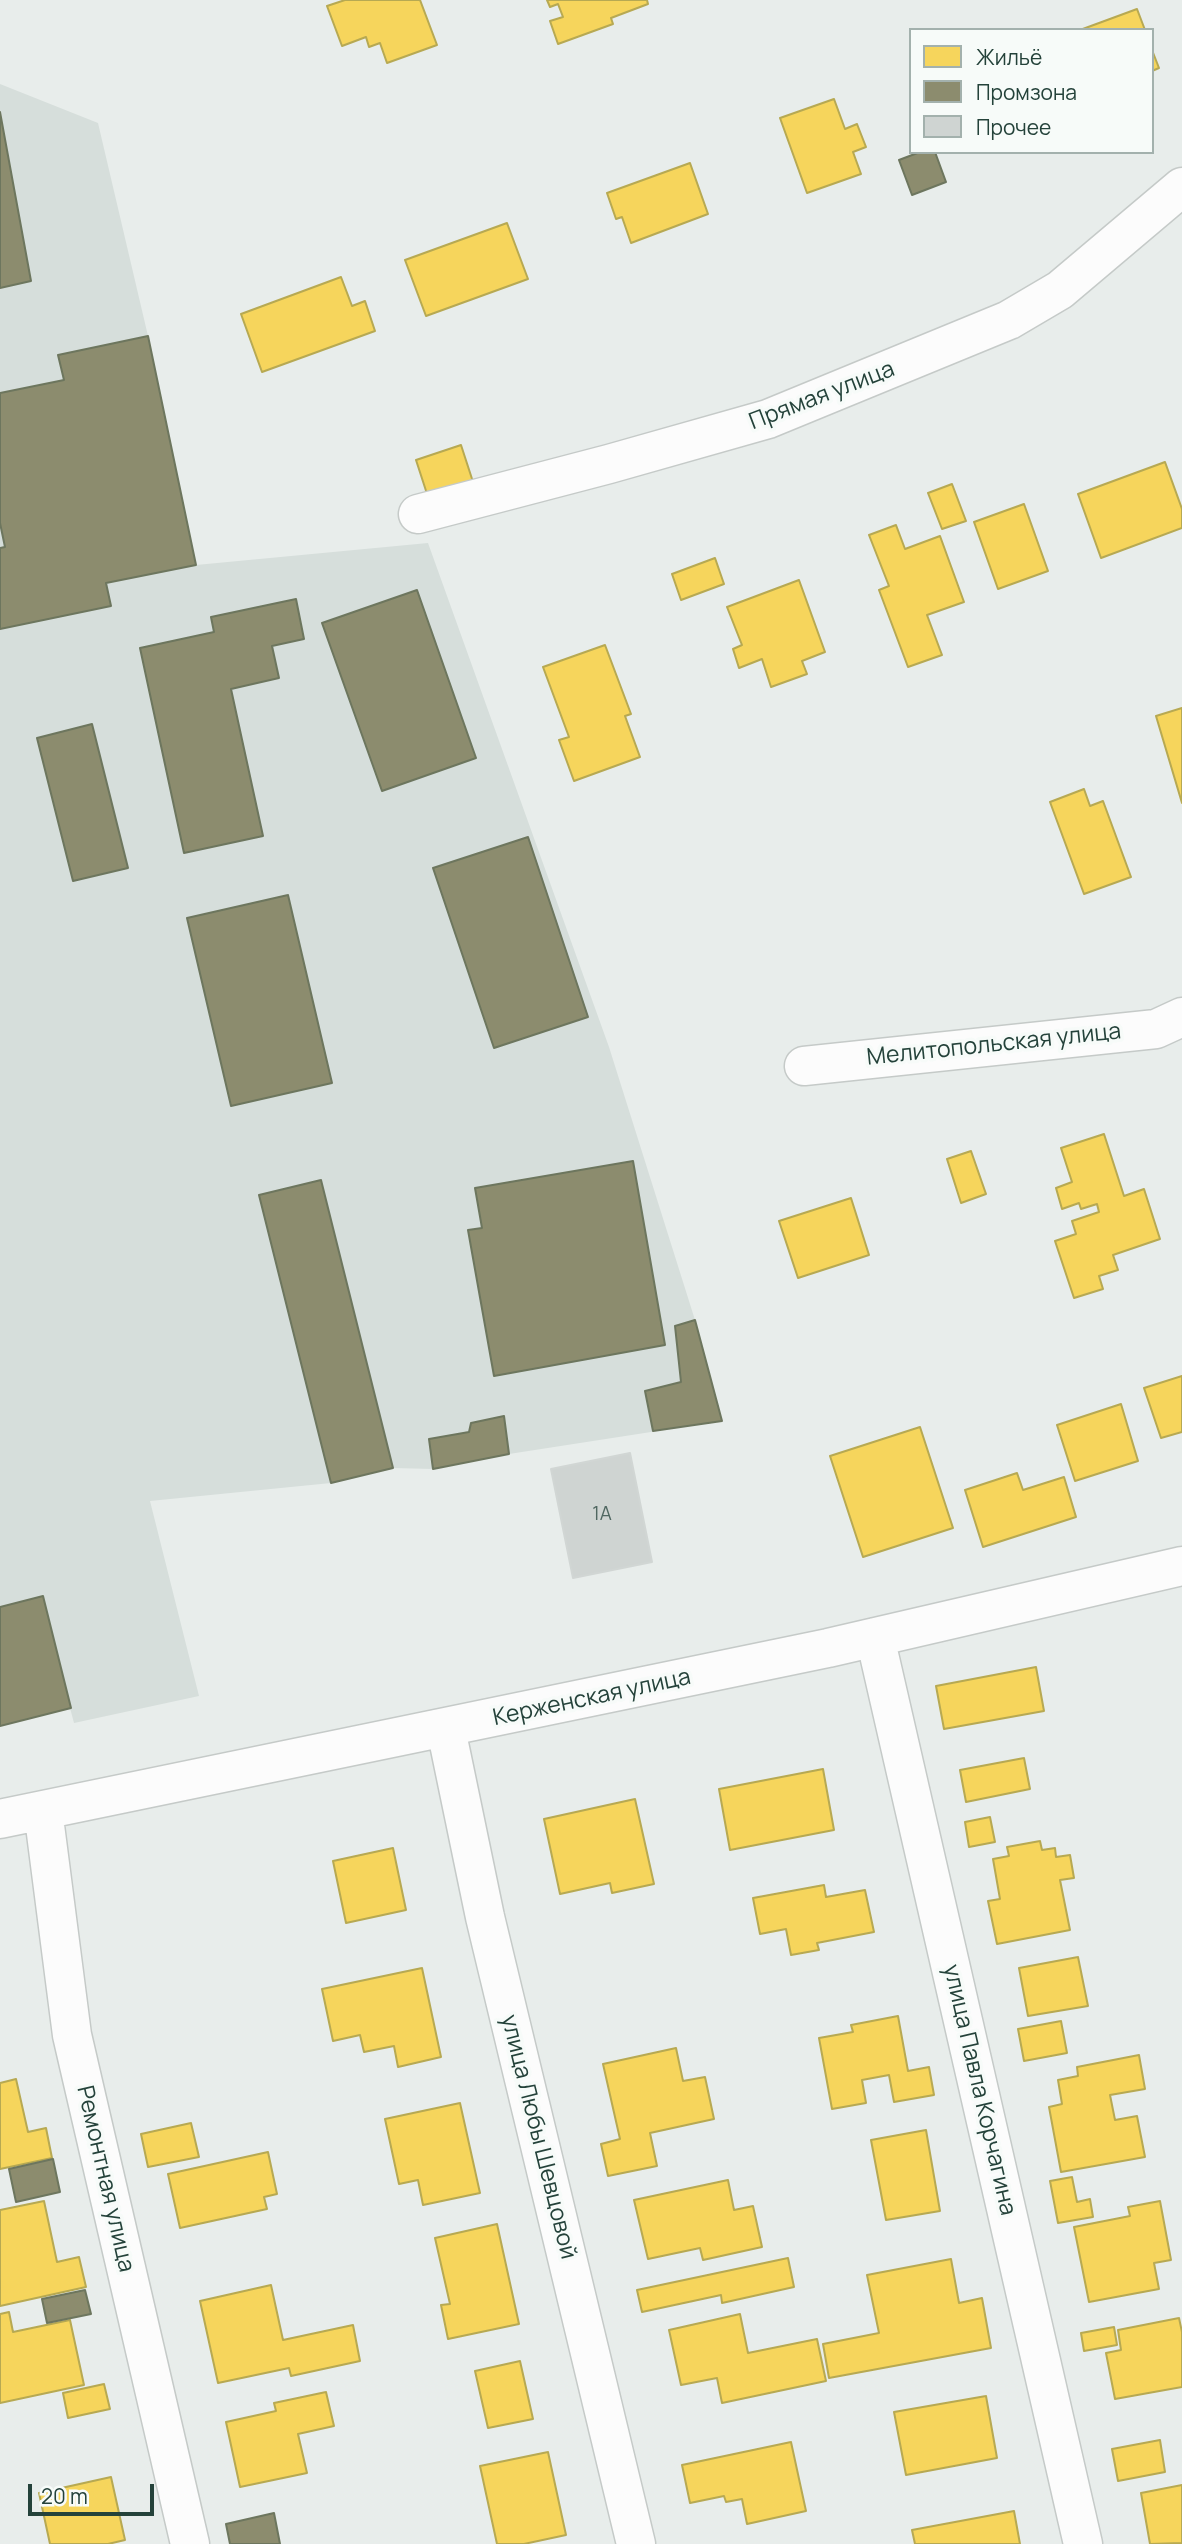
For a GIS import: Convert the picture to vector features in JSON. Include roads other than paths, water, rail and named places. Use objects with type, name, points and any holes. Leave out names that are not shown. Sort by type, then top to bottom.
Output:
[{"type":"street","name":"Прямая улица","points":[[418,513],[609,464],[768,419],[1009,320],[1060,290],[1182,187]]},
{"type":"street","name":"Мелитопольская улица","points":[[804,1066],[1156,1029],[1182,1017]]},
{"type":"street","name":"Керженская улица","points":[[0,1819],[876,1637],[1182,1566]]},
{"type":"street","name":"улица Павла Корчагина","points":[[876,1637],[1083,2544]]},
{"type":"street","name":"улица Любы Шевцовой","points":[[446,1728],[485,1917],[636,2544]]},
{"type":"street","name":"Ремонтная улица","points":[[43,1810],[72,2035],[190,2544]]}]
